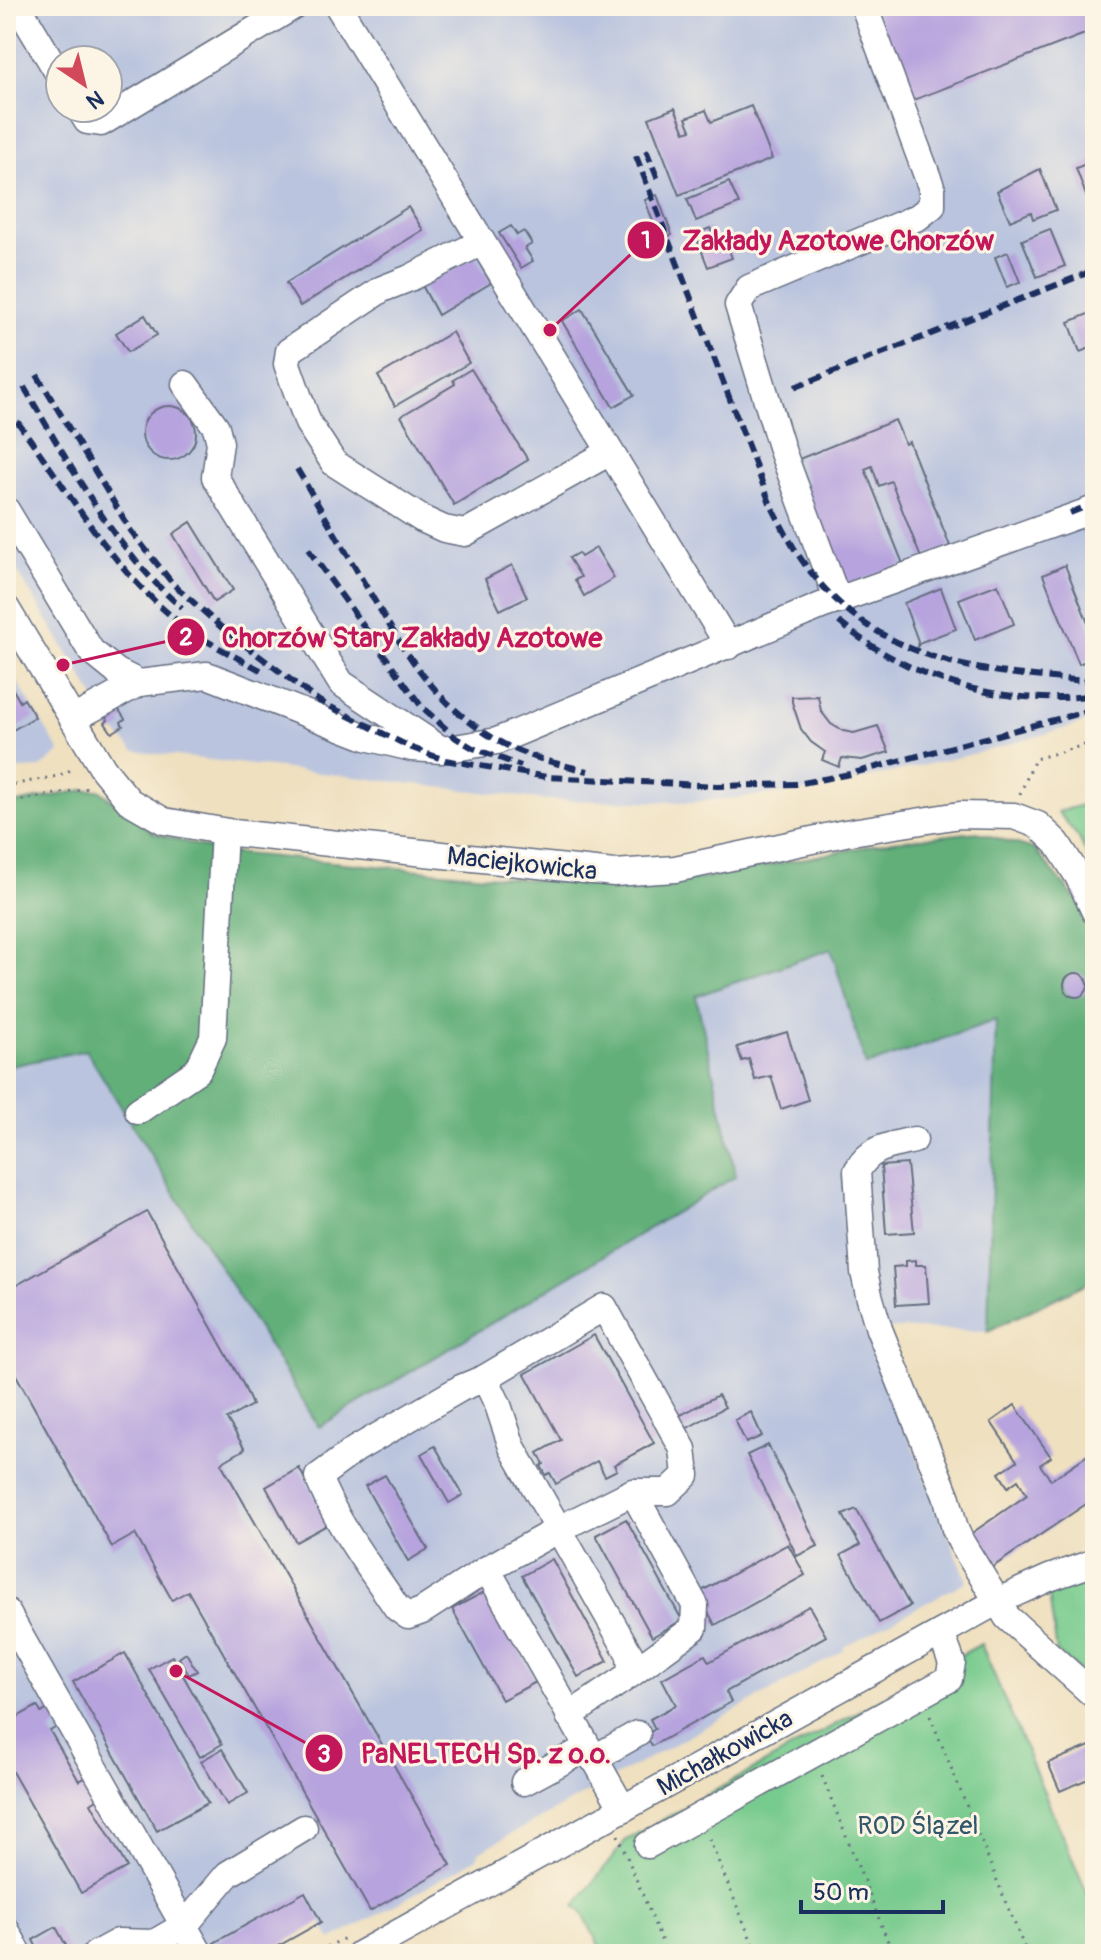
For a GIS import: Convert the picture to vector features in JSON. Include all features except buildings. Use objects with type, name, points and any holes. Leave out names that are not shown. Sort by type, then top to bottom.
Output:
[{"type":"street","points":[[18,6],[44,49]]},
{"type":"street","points":[[124,109],[294,6]]},
{"type":"street","points":[[338,6],[729,646]]},
{"type":"street","points":[[838,601],[783,453],[738,305],[749,288],[918,217],[932,206],[932,189],[864,6]]},
{"type":"street","points":[[482,242],[382,289],[289,351],[287,364],[308,423],[334,463],[422,519],[444,529],[465,533],[610,452]]},
{"type":"street","points":[[185,384],[216,427],[220,443],[215,477],[341,683],[442,750]]},
{"type":"street","points":[[73,719],[139,683],[207,675],[366,737],[412,748],[442,750],[497,741],[838,601],[1095,509]]},
{"type":"street","points":[[6,510],[91,651],[117,672],[139,683]]},
{"type":"street","name":"Maciejkowicka","points":[[6,608],[97,759],[129,801],[164,821],[224,832],[614,873],[675,869],[845,833],[960,815],[1014,816],[1038,825],[1057,843],[1075,869],[1095,912]]},
{"type":"street","points":[[138,1111],[198,1070],[213,1038],[224,832]]},
{"type":"street","points":[[914,1140],[872,1151],[857,1171],[864,1272],[879,1329],[947,1498],[955,1529],[1013,1623],[1095,1696]]},
{"type":"street","points":[[604,1307],[683,1449],[686,1475],[668,1492],[633,1492],[559,1529],[487,1569],[422,1611],[408,1616],[397,1608],[349,1537],[318,1477],[356,1449],[461,1388],[485,1378],[604,1307]]},
{"type":"street","points":[[485,1378],[512,1447],[630,1655],[631,1674]]},
{"type":"street","points":[[569,1716],[694,1628],[695,1605],[633,1492]]},
{"type":"street","name":"Michałkowicka","points":[[360,1954],[998,1601],[1095,1562]]},
{"type":"street","points":[[487,1569],[590,1753],[617,1813]]},
{"type":"street","points":[[6,1611],[200,1954]]},
{"type":"street","points":[[648,1845],[949,1679],[952,1663],[941,1633]]},
{"type":"street","points":[[524,1782],[637,1734]]},
{"type":"street","points":[[96,1954],[118,1942],[157,1948],[185,1925],[228,1874],[304,1828]]},
{"type":"street","points":[[6,1930],[19,1954]]},
{"type":"path","points":[[1011,796],[1021,799],[1025,777],[1035,759],[1095,742]]},
{"type":"path","points":[[6,786],[58,776],[97,759]]},
{"type":"path","points":[[6,803],[88,788],[121,791]]},
{"type":"path","points":[[921,1694],[1027,1954]]},
{"type":"path","points":[[813,1754],[893,1954]]},
{"type":"path","points":[[617,1813],[667,1954]]},
{"type":"path","points":[[700,1817],[757,1954]]},
{"type":"shaded area","points":[[6,6],[1095,6],[1095,720],[977,753],[810,791],[692,802],[548,800],[134,751],[116,732],[6,553]]},
{"type":"shaded area","points":[[6,663],[60,752],[40,768],[6,770]]},
{"type":"shaded area","points":[[832,948],[996,1019],[988,1331],[865,1328],[967,1581],[479,1852],[477,1858],[459,1869],[331,1940],[321,1922],[264,1954],[6,1954],[6,1067],[86,1050],[319,1427],[736,1176],[696,996]]},
{"type":"green space","points":[[99,790],[154,833],[220,852],[644,890],[893,841],[977,832],[1034,849],[1085,910],[1095,931],[1095,1279],[988,1331],[996,1020],[866,1066],[831,949],[696,996],[736,1176],[319,1427],[86,1050],[6,1067],[6,805]]},
{"type":"green space","points":[[1095,801],[1095,872],[1079,838],[1058,812]]},
{"type":"green space","points":[[1095,1579],[1095,1682],[1057,1653],[1049,1595]]},
{"type":"green space","name":"ROD Ślązel","points":[[981,1644],[1095,1912],[1095,1954],[603,1954],[584,1915],[575,1906],[626,1840]]},
{"type":"railway","points":[[646,150],[659,182]]},
{"type":"railway","points":[[636,156],[770,503],[810,571],[857,618],[910,648],[970,667],[1095,681]]},
{"type":"railway","points":[[795,387],[1095,270]]},
{"type":"railway","points":[[37,375],[131,531],[173,584],[222,628],[319,701],[412,748],[445,760],[547,777],[718,786],[797,784],[850,774],[1095,709]]},
{"type":"railway","points":[[24,387],[114,532],[157,585],[182,608]]},
{"type":"railway","points":[[6,407],[107,548],[154,600],[200,637],[266,673]]},
{"type":"railway","points":[[297,469],[392,630],[420,672],[453,708],[506,745],[540,759],[588,771]]},
{"type":"railway","points":[[1070,513],[1095,503]]},
{"type":"railway","points":[[308,549],[421,706],[456,738],[473,748],[521,766]]},
{"type":"railway","points":[[839,622],[896,660],[959,685],[1026,697],[1095,695]]},
{"type":"place","name":"Zakłady Azotowe Chorzów","points":[[550,330]]},
{"type":"place","name":"Chorzów Stary Zakłady Azotowe","points":[[63,665]]},
{"type":"place","name":"PaNELTECH Sp. z o.o.","points":[[176,1671]]}]
